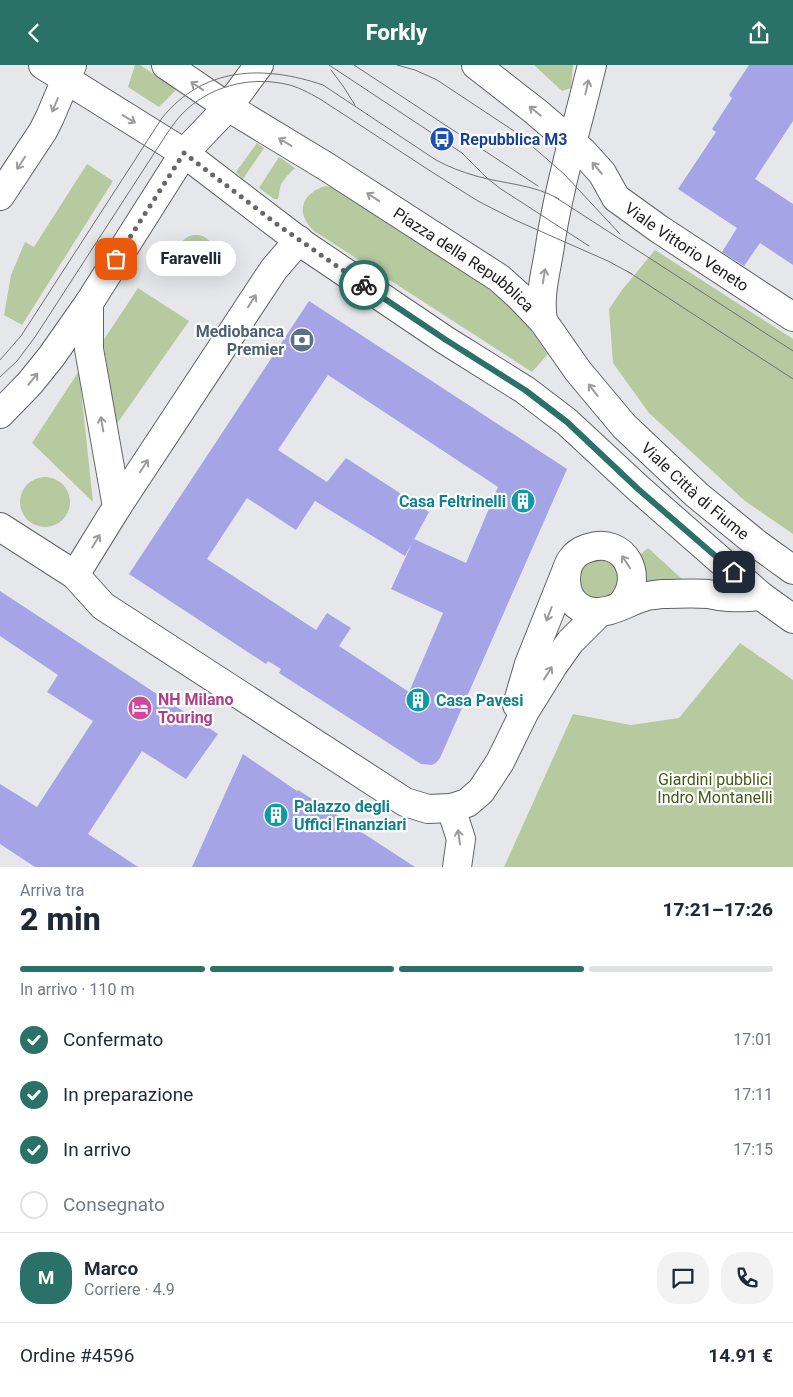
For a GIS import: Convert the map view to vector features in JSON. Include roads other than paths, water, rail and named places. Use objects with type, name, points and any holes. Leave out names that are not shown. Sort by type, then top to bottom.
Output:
[{"type":"street","points":[[43,65],[69,72],[184,153],[299,240],[446,340],[525,390],[567,422],[638,489],[761,596],[793,619]]},
{"type":"street","name":"Piazza della Repubblica","points":[[166,65],[228,107],[327,167],[488,271],[518,295],[542,321]]},
{"type":"street","points":[[0,414],[30,383],[90,303],[184,153],[228,107],[260,65]]},
{"type":"street","points":[[476,65],[573,142]]},
{"type":"street","name":"Piazza della Repubblica","points":[[542,321],[541,303],[544,274],[564,174],[592,65]]},
{"type":"street","points":[[0,196],[43,131],[69,72]]},
{"type":"street","name":"Viale Vittorio Veneto","points":[[573,142],[602,173],[616,198],[659,229],[793,317]]},
{"type":"street","points":[[75,575],[117,507],[264,283],[299,240]]},
{"type":"street","points":[[90,303],[88,349],[117,507]]},
{"type":"street","name":"Viale Città di Fiume","points":[[542,321],[578,371],[624,426],[696,495],[793,570]]},
{"type":"street","points":[[0,527],[75,575],[103,607],[405,802],[428,809],[451,808],[467,803],[481,791],[500,762],[525,711],[570,642],[610,609],[627,599],[632,588],[632,576],[629,565],[616,549],[595,546],[581,551],[572,559],[530,664],[500,762]]},
{"type":"street","points":[[567,569],[566,588],[578,607],[587,611],[610,609],[648,595],[709,594],[729,597],[761,596]]},
{"type":"street","points":[[451,808],[462,839],[458,867]]},
{"type":"tram line","points":[[329,65],[462,153],[501,189],[589,246]]},
{"type":"tram line","points":[[354,65],[538,186]]},
{"type":"tram line","points":[[397,65],[415,70],[437,80],[517,133],[564,174],[620,234]]},
{"type":"tram line","points":[[331,70],[355,105]]},
{"type":"tram line","points":[[0,360],[21,336],[162,118],[179,101],[197,88],[216,79],[257,73],[279,74],[323,85],[441,163],[487,179],[539,190],[559,199]]},
{"type":"tram line","points":[[0,377],[17,361],[35,337],[166,135],[182,114],[204,97],[229,86],[243,83],[271,82],[289,85],[307,92],[478,201],[632,274]]},
{"type":"tram line","points":[[555,197],[793,351]]},
{"type":"tram line","points":[[627,271],[793,379]]},
{"type":"place","name":"Repubblica M3","points":[[442,139]]},
{"type":"place","name":"Faravelli","points":[[116,259]]},
{"type":"place","name":"Mediobanca Premier","points":[[302,340]]},
{"type":"place","name":"Casa Feltrinelli","points":[[523,501]]},
{"type":"place","name":"Casa Pavesi","points":[[418,700]]},
{"type":"place","name":"NH Milano Touring","points":[[140,708]]},
{"type":"place","name":"Palazzo degli Uffici Finanziari","points":[[276,815]]},
{"type":"park label","name":"Giardini pubblici Indro Montanelli","points":[[715,788]]}]
